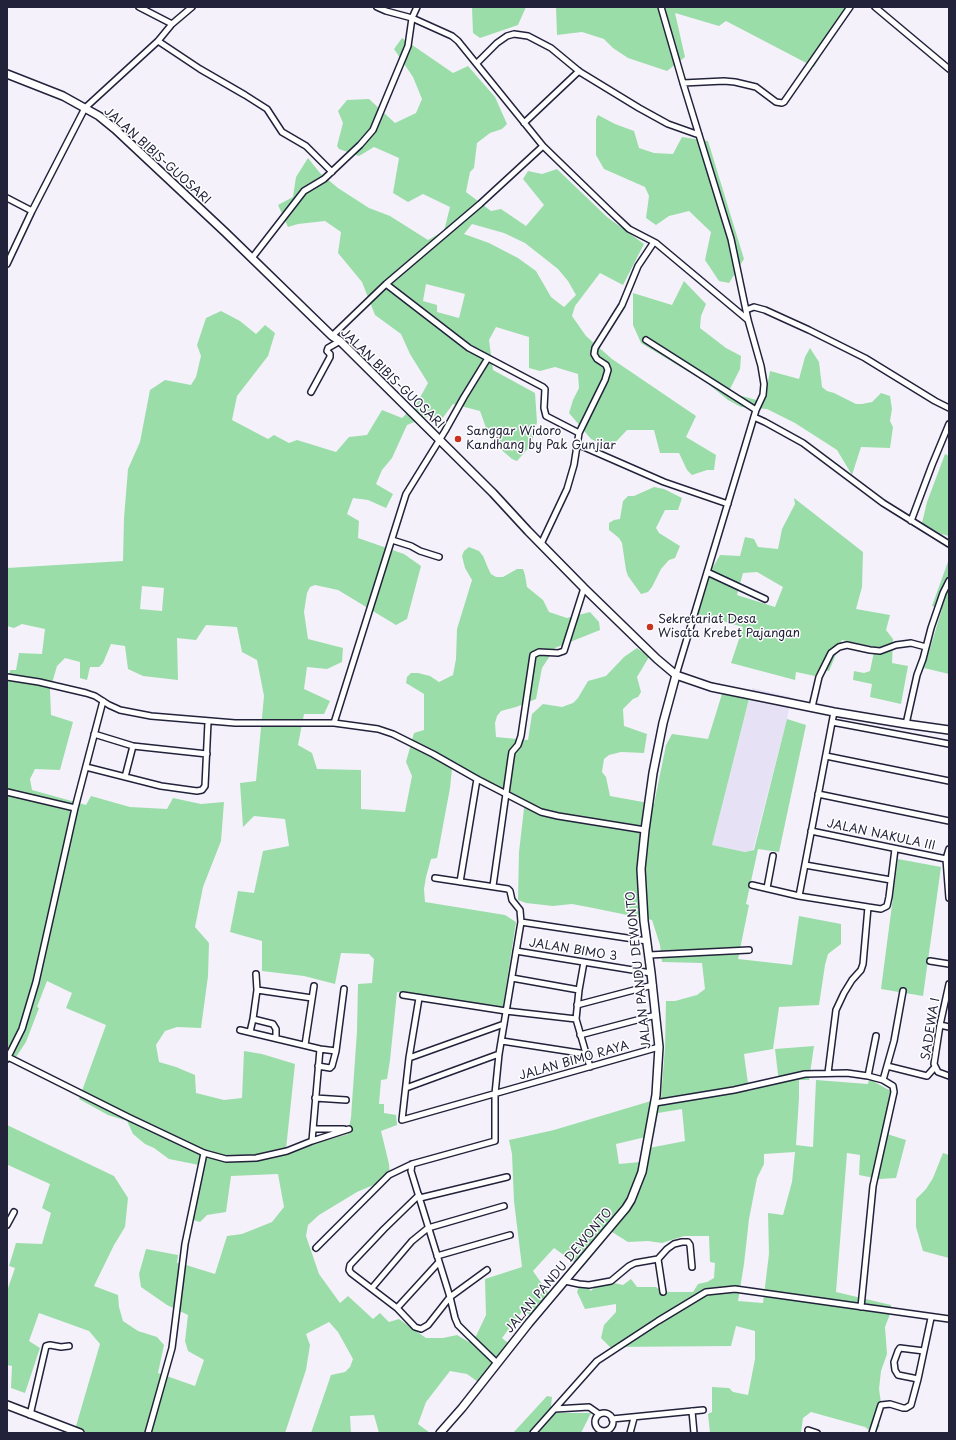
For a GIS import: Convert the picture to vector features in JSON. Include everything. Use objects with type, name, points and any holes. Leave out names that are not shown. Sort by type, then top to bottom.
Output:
[{"type":"street","points":[[139,7],[172,24]]},
{"type":"street","points":[[7,264],[32,211],[85,108],[158,41],[172,24],[192,7]]},
{"type":"street","points":[[377,7],[412,18],[452,36],[462,45],[477,63],[543,146],[629,229],[654,242],[748,320]]},
{"type":"street","points":[[252,258],[304,191],[324,179],[332,172],[373,130],[408,46],[412,18],[417,7]]},
{"type":"street","points":[[661,7],[731,239],[748,320],[764,384],[762,395],[756,410],[676,676],[711,687],[834,712],[949,730]]},
{"type":"street","points":[[683,83],[724,81],[735,82],[756,87],[776,102],[782,103],[850,7]]},
{"type":"street","points":[[875,7],[949,69]]},
{"type":"street","points":[[477,63],[502,39],[514,34],[528,36],[551,48],[600,86],[668,124],[699,135]]},
{"type":"street","points":[[158,41],[200,69],[267,109],[282,132],[306,146],[332,172]]},
{"type":"street","points":[[524,123],[579,71]]},
{"type":"street","name":"JALAN BIBIS-GUOSARI","points":[[7,74],[63,96],[85,108],[115,129],[252,258],[332,336],[340,340],[439,441],[493,493],[584,588],[676,676]]},
{"type":"street","points":[[332,336],[386,284],[480,204],[543,146]]},
{"type":"street","points":[[7,198],[32,211]]},
{"type":"street","points":[[541,544],[567,489],[574,465],[579,433],[605,380],[608,370],[606,365],[597,359],[594,354],[595,348],[622,305],[638,266],[654,242]]},
{"type":"street","points":[[386,284],[469,348],[544,387],[546,416],[579,433]]},
{"type":"street","points":[[746,310],[754,307],[765,310],[809,330],[865,358],[908,386],[949,408]]},
{"type":"street","points":[[311,392],[330,357],[330,354],[327,351],[328,348],[340,340]]},
{"type":"street","points":[[646,340],[756,410]]},
{"type":"street","points":[[334,723],[406,494],[488,358]]},
{"type":"street","points":[[754,417],[766,422],[803,443],[883,503],[949,544]]},
{"type":"street","points":[[911,521],[949,424]]},
{"type":"street","points":[[577,444],[664,482],[728,504]]},
{"type":"street","points":[[392,540],[439,557]]},
{"type":"street","points":[[707,572],[765,599]]},
{"type":"street","points":[[906,724],[917,675],[936,612],[949,580]]},
{"type":"street","points":[[493,886],[512,752],[518,745],[520,736],[533,655],[539,652],[558,653],[564,651],[584,588]]},
{"type":"street","points":[[812,707],[819,677],[831,653],[838,647],[847,645],[880,651],[896,645],[911,643],[926,647]]},
{"type":"street","name":"JALAN PANDU DEWONTO","points":[[440,1433],[631,1200],[642,1172],[655,1103],[659,1047],[652,973],[643,909],[641,869],[645,830],[657,754],[676,676]]},
{"type":"street","points":[[7,677],[39,682],[86,693],[120,710],[140,714],[208,722],[334,723],[374,728],[393,734],[433,754],[477,779],[541,812],[645,830]]},
{"type":"street","points":[[103,701],[75,808],[36,982],[22,1029],[8,1058],[91,1100],[204,1153],[226,1159],[256,1158],[287,1151],[349,1129],[313,1129]]},
{"type":"street","points":[[799,896],[834,712]]},
{"type":"street","points":[[86,767],[161,786],[202,790],[205,786],[208,722]]},
{"type":"street","points":[[832,722],[949,744]]},
{"type":"street","points":[[94,734],[132,746],[207,754]]},
{"type":"street","points":[[125,778],[132,746]]},
{"type":"street","points":[[826,756],[949,781]]},
{"type":"street","points":[[460,882],[477,779]]},
{"type":"street","points":[[7,792],[75,808]]},
{"type":"street","points":[[818,794],[949,821]]},
{"type":"street","name":"JALAN NAKULA III","points":[[811,831],[946,859]]},
{"type":"street","points":[[752,885],[799,896],[868,907],[886,908],[890,897],[895,849]]},
{"type":"street","points":[[949,849],[946,859],[949,898]]},
{"type":"street","points":[[767,888],[773,856]]},
{"type":"street","points":[[805,865],[891,880]]},
{"type":"street","points":[[316,1248],[390,1175],[412,1164],[495,1141],[495,1094],[499,1054],[521,922],[520,910],[512,900],[508,889],[435,878]]},
{"type":"street","points":[[828,1074],[836,1010],[844,993],[852,980],[861,970],[863,964],[868,907]]},
{"type":"street","points":[[521,922],[647,941]]},
{"type":"street","points":[[649,955],[749,950]]},
{"type":"street","name":"JALAN BIMO 3","points":[[516,951],[652,973]]},
{"type":"street","points":[[584,962],[576,1020],[590,1067]]},
{"type":"street","points":[[930,962],[949,964]]},
{"type":"street","points":[[250,1032],[257,990],[256,974]]},
{"type":"street","points":[[512,978],[579,990]]},
{"type":"street","name":"SADEWA I","points":[[949,984],[934,1060],[935,1067],[938,1072],[949,1076]]},
{"type":"street","points":[[577,1005],[653,985]]},
{"type":"street","points":[[305,1045],[314,986]]},
{"type":"street","points":[[318,1066],[330,1068],[332,1066],[336,1051],[344,989]]},
{"type":"street","points":[[257,990],[312,998]]},
{"type":"street","points":[[883,1080],[894,1041],[903,991]]},
{"type":"street","points":[[403,995],[576,1020]]},
{"type":"street","points":[[419,998],[409,1058],[406,1088],[499,1054]]},
{"type":"street","points":[[580,1035],[656,1015]]},
{"type":"street","points":[[253,1019],[273,1024],[276,1029],[276,1038]]},
{"type":"street","points":[[409,1058],[504,1024]]},
{"type":"street","points":[[940,1025],[949,1027]]},
{"type":"street","points":[[240,1030],[320,1049],[336,1051]]},
{"type":"street","points":[[868,1076],[876,1036]]},
{"type":"street","points":[[502,1041],[586,1054]]},
{"type":"street","name":"JALAN BIMO RAYA","points":[[406,1088],[402,1120],[659,1047]]},
{"type":"street","points":[[312,1141],[320,1049]]},
{"type":"street","points":[[887,1066],[927,1076],[935,1067]]},
{"type":"street","points":[[655,1103],[734,1090],[805,1074],[847,1073],[883,1080],[893,1086],[894,1092],[873,1186],[861,1307]]},
{"type":"street","points":[[315,1098],[346,1100]]},
{"type":"street","points":[[148,1433],[172,1348],[185,1244],[204,1153]]},
{"type":"street","points":[[412,1164],[411,1171],[450,1297],[455,1318],[458,1325],[497,1363]]},
{"type":"street","points":[[487,1270],[450,1297],[428,1325],[423,1328],[415,1327],[397,1308],[351,1273],[350,1265],[384,1229],[419,1197],[508,1177]]},
{"type":"street","points":[[372,1288],[412,1241],[428,1228],[504,1206]]},
{"type":"street","points":[[7,1225],[14,1212]]},
{"type":"street","points":[[437,1256],[510,1235]]},
{"type":"street","points":[[565,1281],[579,1284],[599,1284],[611,1281],[632,1264],[658,1259],[674,1244],[686,1242],[690,1245],[692,1267]]},
{"type":"street","points":[[658,1259],[663,1292]]},
{"type":"street","points":[[397,1308],[439,1262]]},
{"type":"street","points":[[533,1433],[598,1361],[658,1321],[706,1292],[735,1289],[931,1318],[949,1319]]},
{"type":"street","points":[[872,1433],[881,1406],[890,1404],[903,1408],[911,1404],[931,1318]]},
{"type":"street","points":[[30,1415],[46,1346],[69,1346]]},
{"type":"street","points":[[918,1379],[898,1375],[894,1370],[894,1362],[900,1348],[924,1351]]},
{"type":"street","points":[[7,1405],[80,1433]]},
{"type":"street","points":[[555,1409],[589,1407],[599,1414],[604,1413],[609,1415],[612,1419],[612,1425],[609,1429],[602,1432],[598,1429],[596,1424],[596,1419],[599,1414]]},
{"type":"street","points":[[692,1410],[694,1433]]},
{"type":"street","points":[[612,1419],[703,1410]]},
{"type":"street","points":[[630,1433],[634,1418]]},
{"type":"shaded area","points":[[752,688],[791,697],[787,719],[753,850],[745,852],[712,845]]},
{"type":"green space","points":[[472,7],[526,7],[518,25],[480,38],[473,33]]},
{"type":"green space","points":[[556,7],[850,7],[814,67],[726,21],[719,26],[675,13],[685,57],[667,71],[628,58],[613,48],[604,39],[582,32],[557,35]]},
{"type":"green space","points":[[402,38],[453,73],[468,66],[495,97],[507,124],[502,129],[490,133],[477,143],[474,168],[470,172],[466,192],[491,211],[501,209],[526,226],[544,205],[523,179],[528,171],[542,174],[557,169],[607,217],[644,244],[623,285],[600,273],[575,306],[572,316],[586,336],[612,359],[696,416],[686,437],[716,455],[714,470],[707,470],[692,475],[687,470],[679,453],[660,453],[654,430],[627,430],[610,448],[591,439],[569,413],[579,388],[578,374],[555,367],[540,371],[529,368],[529,337],[496,327],[489,340],[493,370],[535,393],[537,422],[531,445],[517,461],[512,459],[497,446],[489,436],[480,411],[453,404],[439,423],[429,416],[407,425],[392,458],[382,470],[376,484],[393,494],[386,508],[368,500],[353,498],[347,514],[359,521],[358,538],[404,554],[421,566],[407,619],[396,625],[338,590],[315,585],[310,587],[307,593],[304,612],[308,639],[343,648],[342,662],[327,669],[307,667],[304,689],[330,701],[324,714],[304,714],[298,745],[312,753],[317,769],[361,770],[361,809],[405,812],[412,776],[406,762],[414,733],[424,730],[424,694],[406,683],[407,677],[411,673],[418,673],[430,676],[439,682],[453,675],[456,659],[457,629],[472,580],[465,568],[462,556],[464,551],[469,547],[479,551],[483,556],[491,574],[496,577],[503,577],[517,569],[523,569],[527,587],[543,600],[549,612],[567,618],[590,612],[599,622],[600,630],[555,648],[542,668],[536,699],[501,711],[497,716],[495,723],[496,737],[528,740],[532,714],[543,704],[562,707],[573,703],[578,698],[588,681],[606,676],[624,657],[637,648],[649,657],[637,677],[641,692],[638,697],[633,699],[623,709],[624,726],[647,734],[644,753],[621,752],[609,755],[604,759],[602,772],[606,777],[610,796],[654,804],[666,745],[672,734],[708,739],[722,694],[749,699],[712,845],[745,852],[754,850],[787,719],[806,725],[779,852],[758,849],[746,904],[749,905],[738,959],[792,965],[799,916],[841,924],[841,944],[828,954],[819,1005],[779,1007],[773,1049],[744,1054],[749,1091],[779,1083],[775,1049],[814,1046],[809,1080],[799,1080],[796,1145],[813,1147],[816,1080],[868,1084],[869,1079],[889,1090],[898,1092],[887,1134],[906,1140],[896,1178],[879,1179],[859,1175],[860,1155],[847,1153],[836,1292],[891,1305],[890,1314],[885,1327],[887,1354],[881,1371],[879,1389],[881,1403],[875,1413],[873,1423],[880,1425],[876,1433],[873,1433],[865,1427],[811,1412],[803,1418],[802,1433],[710,1433],[708,1414],[712,1412],[712,1387],[729,1388],[733,1392],[748,1395],[755,1359],[755,1331],[736,1326],[731,1346],[610,1347],[601,1338],[604,1325],[616,1312],[616,1304],[585,1309],[577,1292],[581,1281],[591,1291],[594,1288],[614,1283],[623,1285],[631,1279],[637,1287],[656,1287],[660,1290],[669,1292],[693,1292],[698,1284],[707,1282],[714,1278],[715,1263],[710,1262],[709,1236],[684,1236],[662,1243],[648,1241],[628,1242],[612,1232],[582,1268],[554,1248],[533,1271],[549,1294],[530,1315],[523,1310],[502,1338],[508,1343],[478,1382],[467,1374],[450,1371],[426,1402],[418,1424],[430,1433],[379,1433],[374,1415],[350,1416],[351,1433],[311,1433],[331,1375],[345,1372],[350,1367],[353,1359],[338,1332],[329,1322],[306,1334],[310,1345],[306,1370],[285,1433],[74,1433],[100,1344],[89,1331],[39,1313],[29,1341],[40,1348],[25,1393],[11,1388],[12,1366],[7,1365],[7,1291],[15,1268],[9,1266],[16,1243],[42,1244],[51,1213],[42,1208],[50,1184],[8,1165],[7,1125],[114,1176],[128,1198],[125,1227],[114,1245],[94,1286],[118,1295],[119,1307],[123,1321],[138,1331],[157,1337],[164,1345],[158,1373],[195,1386],[204,1360],[188,1351],[185,1341],[188,1315],[167,1305],[141,1287],[139,1274],[146,1249],[178,1255],[177,1263],[215,1274],[227,1236],[242,1234],[272,1222],[284,1207],[278,1174],[231,1176],[226,1212],[207,1215],[200,1222],[193,1220],[204,1166],[169,1159],[154,1148],[145,1144],[133,1134],[127,1121],[108,1115],[79,1099],[106,1025],[66,1008],[72,993],[47,981],[37,1007],[39,1008],[26,1042],[12,1063],[7,1060],[7,689],[10,670],[16,670],[19,653],[42,654],[45,629],[22,624],[14,628],[7,626],[7,568],[123,561],[124,518],[128,469],[140,442],[150,390],[165,380],[191,385],[196,377],[201,356],[197,345],[206,318],[221,311],[240,321],[256,334],[265,325],[275,333],[268,356],[237,396],[232,420],[268,439],[274,435],[289,443],[297,440],[336,452],[349,437],[367,435],[382,410],[402,418],[417,403],[428,383],[410,354],[401,334],[375,315],[362,282],[338,253],[341,232],[325,221],[298,224],[288,227],[278,205],[293,197],[296,177],[308,158],[320,173],[338,188],[369,208],[390,216],[428,240],[444,231],[450,207],[423,194],[408,202],[393,193],[399,158],[374,147],[359,156],[339,149],[337,146],[343,123],[338,111],[347,100],[369,99],[395,123],[416,113],[422,99],[413,77],[394,49]],"holes":[[[472,224],[504,233],[525,243],[558,269],[568,281],[576,295],[564,307],[551,297],[536,271],[518,258],[489,243],[464,234]],[[426,284],[465,294],[459,318],[437,312],[437,305],[423,301]],[[142,586],[164,588],[162,611],[140,609]],[[206,625],[237,627],[242,652],[257,660],[264,696],[256,781],[240,783],[243,827],[254,816],[285,819],[289,846],[263,851],[254,893],[238,891],[230,932],[262,941],[262,971],[304,976],[335,984],[341,953],[369,954],[374,959],[372,983],[358,984],[357,1031],[351,1117],[348,1134],[293,1152],[286,1149],[295,1064],[262,1054],[244,1051],[242,1098],[224,1100],[196,1093],[195,1075],[159,1062],[156,1045],[165,1031],[177,1027],[201,1028],[208,976],[209,943],[195,927],[203,887],[221,841],[224,802],[201,804],[173,798],[167,809],[130,807],[91,796],[86,805],[32,790],[30,779],[35,769],[60,770],[73,722],[51,715],[50,690],[57,666],[65,658],[80,662],[80,678],[87,680],[90,667],[99,667],[103,663],[111,644],[125,646],[128,669],[143,676],[178,680],[177,638],[196,640]],[[455,764],[525,800],[519,852],[518,900],[526,903],[553,906],[572,904],[652,920],[660,945],[662,962],[702,963],[705,989],[697,995],[675,1001],[666,1001],[665,1048],[661,1098],[554,1130],[509,1140],[512,1154],[514,1201],[522,1267],[485,1279],[486,1315],[476,1336],[469,1342],[457,1335],[443,1338],[426,1338],[399,1319],[389,1322],[380,1313],[373,1319],[348,1296],[340,1303],[319,1274],[306,1236],[308,1225],[319,1215],[357,1192],[390,1178],[389,1164],[381,1131],[397,1125],[396,1115],[384,1113],[384,1104],[379,1104],[381,1080],[387,1079],[397,992],[503,1007],[516,922],[505,915],[425,902],[424,889],[426,877],[431,859],[437,858],[452,769]],[[682,1109],[685,1141],[644,1149],[640,1162],[619,1164],[616,1144],[654,1135],[658,1113]],[[795,1152],[792,1182],[783,1215],[768,1213],[769,1254],[763,1303],[738,1301],[749,1219],[757,1178],[764,1164],[764,1154]]]},
{"type":"green space","points":[[598,115],[615,124],[634,131],[639,148],[654,153],[673,154],[682,137],[708,141],[744,259],[729,283],[719,281],[705,260],[711,232],[689,211],[669,216],[656,225],[646,218],[649,196],[645,187],[604,169],[596,155],[596,119]]},
{"type":"green space","points":[[684,281],[706,304],[701,316],[700,328],[726,348],[741,356],[740,369],[730,389],[738,395],[764,402],[770,371],[799,379],[805,357],[810,348],[819,362],[822,387],[827,391],[856,404],[872,402],[881,393],[890,396],[892,409],[890,421],[893,427],[890,448],[861,447],[852,475],[837,450],[795,423],[767,409],[741,407],[728,400],[707,383],[641,343],[633,325],[633,293],[672,305]]},
{"type":"green space","points":[[945,454],[949,456],[949,536],[941,534],[922,523],[927,502]]},
{"type":"green space","points":[[654,487],[664,489],[682,498],[678,510],[665,510],[656,528],[659,533],[680,546],[675,558],[669,560],[661,569],[648,592],[641,594],[628,576],[622,543],[619,538],[609,530],[609,523],[620,519],[623,501],[628,496],[634,496]]},
{"type":"green space","points":[[794,498],[863,552],[862,587],[856,609],[890,615],[886,630],[893,639],[892,663],[908,666],[901,704],[870,697],[872,684],[853,680],[854,671],[864,673],[870,671],[875,647],[842,640],[829,671],[819,669],[815,676],[796,672],[795,680],[731,663],[743,627],[698,614],[713,567],[720,555],[740,556],[745,537],[754,539],[758,547],[778,549],[782,529],[795,504]],"holes":[[[757,572],[783,587],[775,607],[737,595],[743,573]]]},
{"type":"green space","points":[[949,559],[949,674],[924,668],[942,609],[932,606]]},
{"type":"green space","points":[[898,859],[941,867],[923,996],[881,989]]},
{"type":"green space","points":[[943,1153],[949,1155],[949,1258],[923,1251],[916,1227],[916,1199],[926,1189],[933,1178]]},
{"type":"green space","points":[[547,1396],[552,1397],[551,1406],[557,1413],[591,1413],[581,1433],[513,1433]]},
{"type":"place","name":"Sanggar Widoro Kandhang by Pak Gunjiar","points":[[458,439]]},
{"type":"place","name":"Sekretariat Desa Wisata Krebet Pajangan","points":[[650,627]]}]
